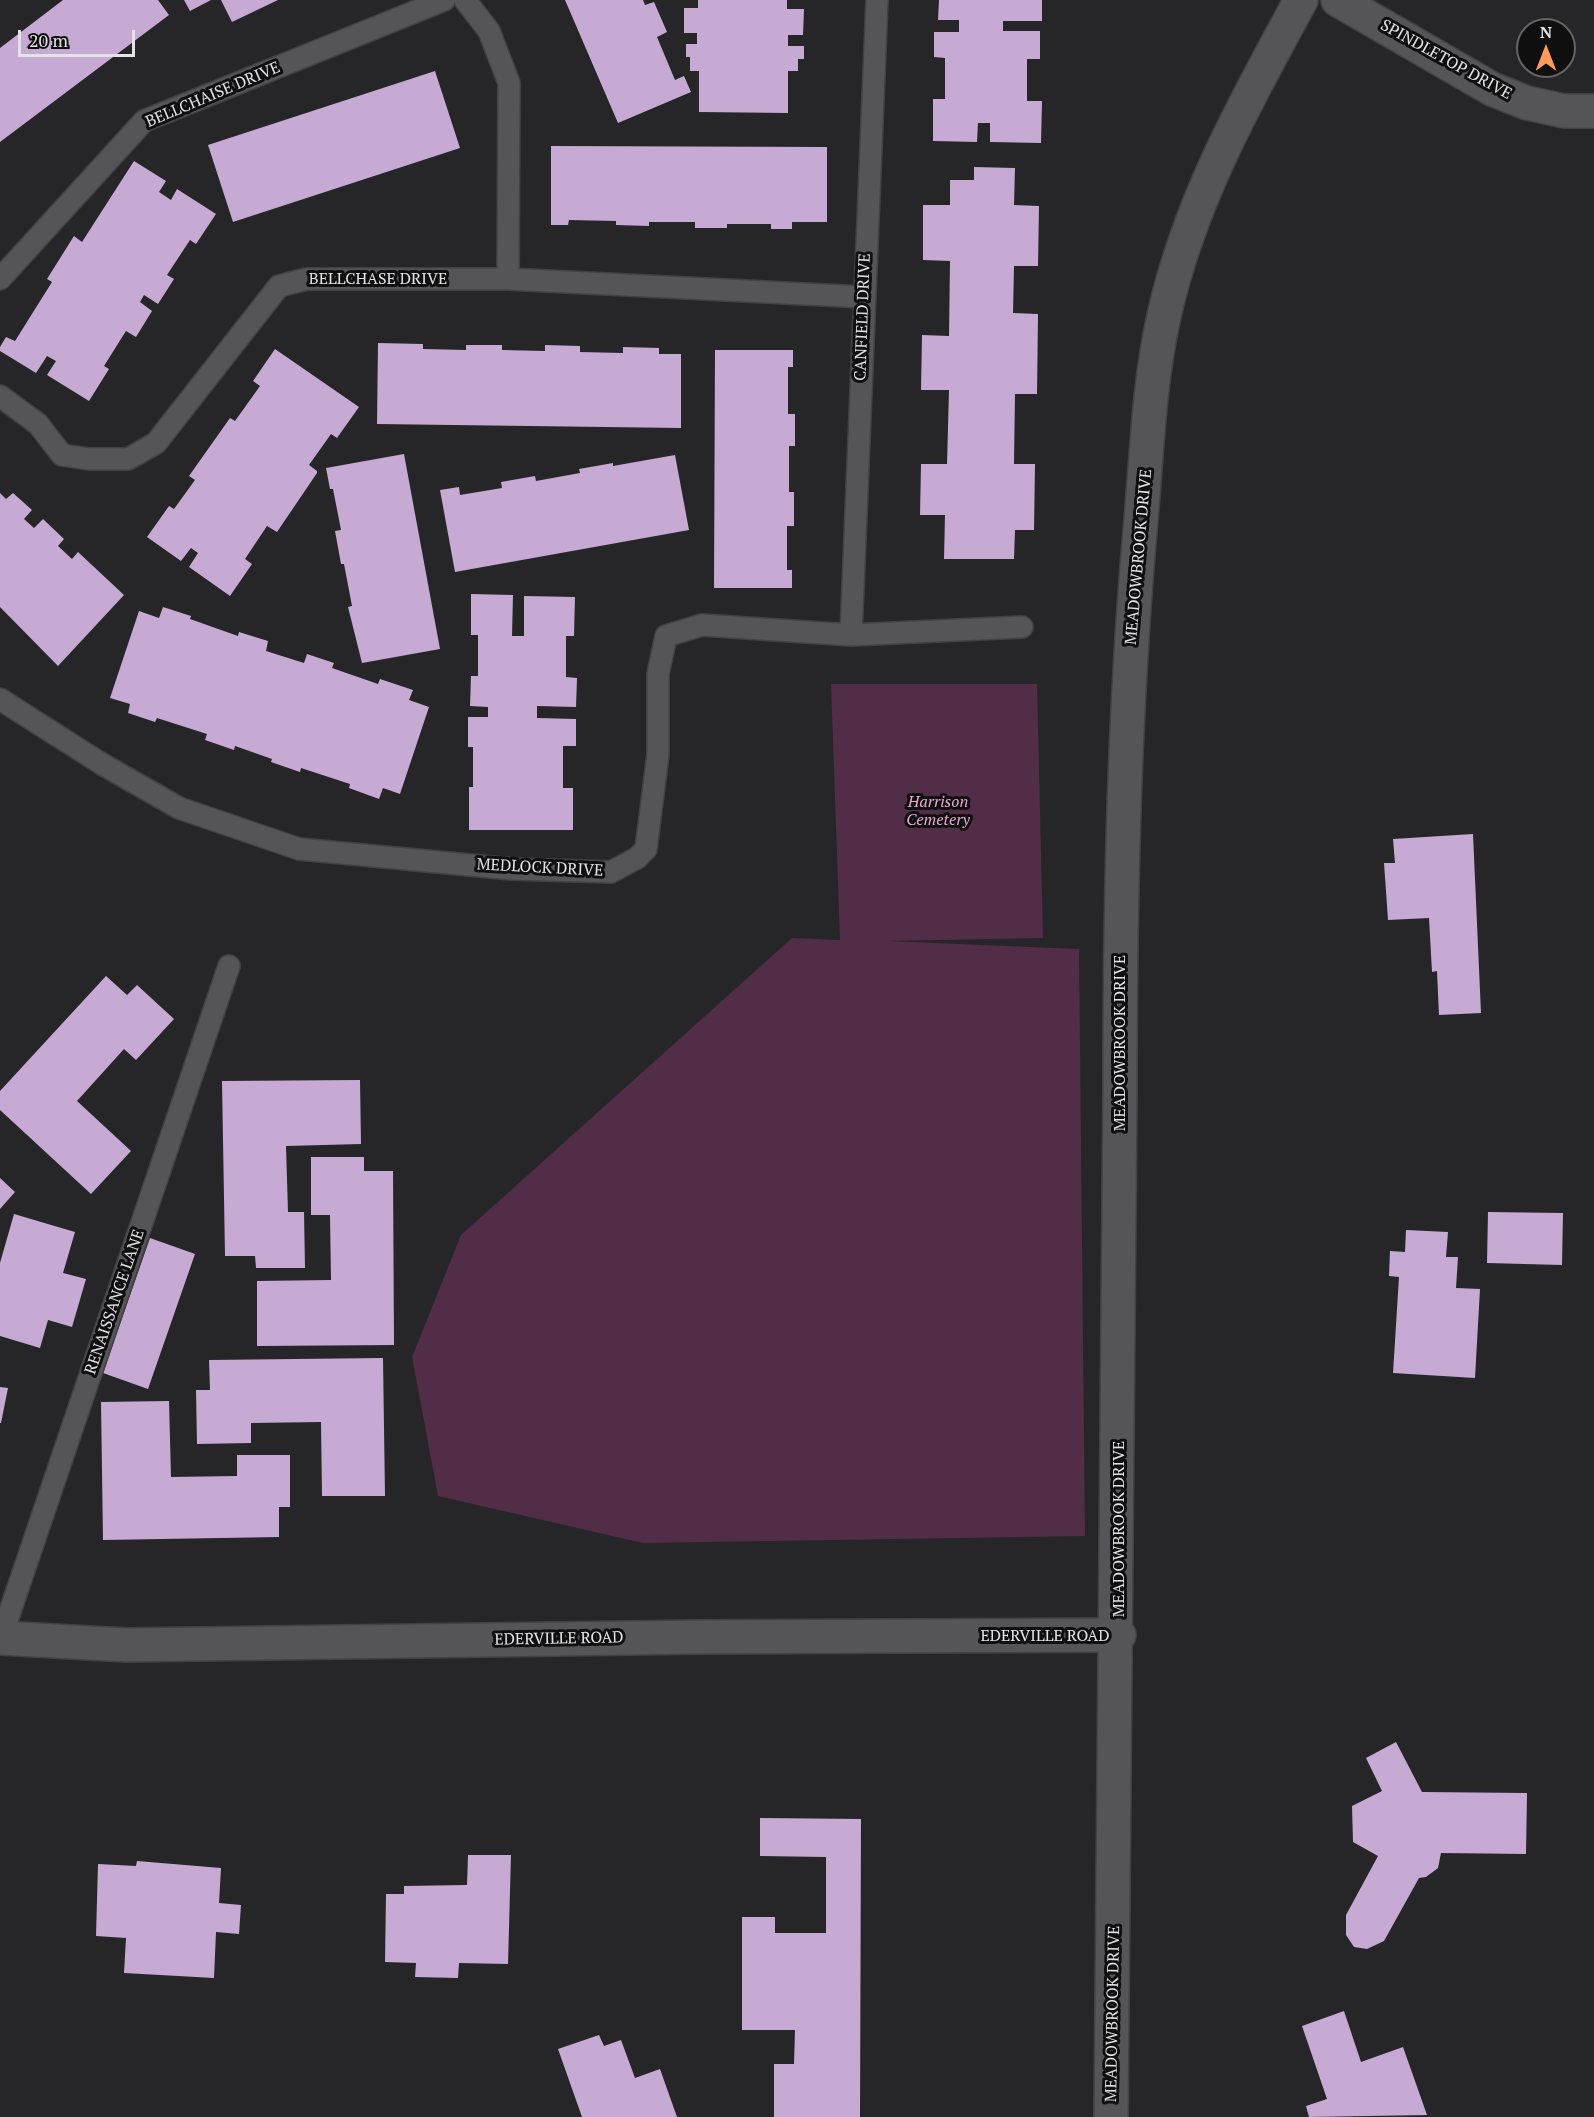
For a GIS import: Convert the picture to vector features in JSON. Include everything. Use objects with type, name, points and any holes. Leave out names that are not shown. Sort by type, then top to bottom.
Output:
[{"type":"street","name":"MEADOWBROOK DRIVE","points":[[1111,2117],[1119,1635],[1120,936],[1132,621],[1154,371],[1165,313],[1193,218],[1233,124],[1301,0]]},
{"type":"street","name":"SPINDLETOP DRIVE","points":[[1338,0],[1491,89],[1527,103],[1564,111],[1594,111]]},
{"type":"street","name":"EDERVILLE ROAD","points":[[1,1638],[126,1645],[700,1637],[1119,1635]]},
{"type":"lane","name":"BELLCHAISE DRIVE","points":[[0,279],[144,121],[444,0]]},
{"type":"lane","points":[[465,0],[489,31],[509,83],[508,279]]},
{"type":"lane","name":"CANFIELD DRIVE","points":[[851,635],[877,0]]},
{"type":"lane","name":"BELLCHASE DRIVE","points":[[0,396],[38,424],[62,455],[89,459],[128,459],[156,443],[279,286],[307,279],[508,279],[864,297]]},
{"type":"lane","name":"MEDLOCK DRIVE","points":[[0,699],[102,764],[179,808],[299,849],[512,869],[611,872],[638,858],[646,849],[658,754],[658,674],[666,636],[702,625],[851,635],[1022,627]]},
{"type":"lane","name":"RENAISSANCE LANE","points":[[1,1638],[229,966]]},
{"type":"green space","name":"Harrison Cemetery","points":[[831,684],[1037,684],[1043,938],[887,941],[1079,949],[1085,1536],[643,1543],[438,1496],[412,1357],[461,1235],[792,938],[840,940]]},
{"type":"building","points":[[63,0],[158,0],[169,15],[0,142],[0,48]]},
{"type":"building","points":[[184,0],[211,0],[190,11]]},
{"type":"building","points":[[221,0],[278,0],[232,22]]},
{"type":"building","points":[[565,0],[643,0],[645,5],[654,2],[667,32],[657,37],[675,80],[684,76],[691,92],[618,123]]},
{"type":"building","points":[[698,0],[787,0],[787,9],[804,9],[803,35],[788,35],[788,46],[804,46],[804,59],[798,59],[798,71],[788,71],[788,113],[699,112],[699,71],[690,71],[690,57],[686,57],[686,44],[697,44],[697,33],[684,33],[684,8],[698,8]]},
{"type":"building","points":[[939,0],[1042,0],[1042,21],[1003,21],[1003,31],[1040,31],[1040,59],[1027,59],[1027,101],[1042,101],[1041,143],[990,142],[990,123],[978,123],[977,142],[933,141],[933,99],[945,99],[945,58],[934,57],[934,32],[959,32],[959,20],[938,20]]},
{"type":"building","points":[[435,71],[460,148],[233,222],[208,145]]},
{"type":"building","points":[[551,146],[827,147],[827,222],[792,222],[792,229],[771,229],[771,224],[727,224],[727,228],[695,228],[695,222],[649,222],[649,226],[616,225],[616,221],[569,220],[568,225],[551,225]]},
{"type":"building","points":[[134,161],[166,181],[159,192],[171,200],[177,189],[216,214],[196,244],[190,240],[167,275],[174,279],[158,304],[144,295],[140,302],[152,311],[136,337],[126,331],[104,366],[109,369],[89,401],[47,375],[56,361],[47,356],[36,373],[0,351],[0,347],[6,337],[15,341],[52,282],[47,279],[74,236],[82,242]]},
{"type":"building","points":[[974,167],[1015,168],[1014,205],[1039,206],[1038,266],[1014,266],[1013,313],[1038,314],[1037,394],[1015,394],[1014,464],[1035,464],[1034,530],[1015,530],[1014,559],[944,559],[945,515],[920,515],[921,464],[947,464],[949,390],[921,390],[922,335],[949,336],[950,261],[923,260],[923,205],[950,205],[950,180],[974,180]]},
{"type":"building","points":[[378,343],[423,344],[423,349],[466,350],[466,345],[502,345],[502,350],[545,351],[545,345],[580,346],[580,352],[623,353],[623,347],[659,348],[659,354],[681,354],[681,428],[377,424]]},
{"type":"building","points":[[275,349],[359,407],[337,438],[331,434],[309,465],[317,473],[277,532],[267,526],[245,559],[252,564],[230,596],[189,567],[198,553],[191,548],[181,561],[147,537],[169,506],[174,509],[195,480],[189,476],[230,418],[235,421],[260,386],[253,381]]},
{"type":"building","points":[[715,350],[793,350],[793,367],[788,367],[788,414],[795,414],[795,446],[789,446],[789,492],[794,492],[794,526],[787,526],[787,570],[792,570],[792,588],[714,588]]},
{"type":"building","points":[[404,454],[440,649],[362,663],[348,607],[352,606],[335,531],[341,530],[333,489],[330,489],[326,468]]},
{"type":"building","points":[[675,455],[689,530],[455,572],[440,490],[459,487],[460,495],[502,488],[501,482],[535,476],[536,481],[580,473],[579,469],[613,463],[613,466]]},
{"type":"building","points":[[0,493],[6,499],[13,493],[32,510],[24,519],[34,528],[43,519],[64,539],[58,546],[72,559],[78,552],[124,595],[58,666],[0,607]]},
{"type":"building","points":[[471,594],[513,595],[512,636],[524,636],[524,596],[575,597],[574,636],[566,636],[566,677],[577,678],[576,707],[537,706],[537,718],[576,719],[576,746],[563,746],[563,788],[573,788],[573,830],[469,830],[469,787],[473,787],[473,747],[468,747],[468,717],[488,717],[488,707],[470,706],[471,676],[478,676],[478,635],[471,635]]},
{"type":"building","points":[[163,607],[238,636],[239,632],[268,641],[266,651],[304,663],[307,654],[334,663],[332,668],[378,684],[380,679],[413,690],[409,700],[429,707],[400,794],[383,788],[379,799],[349,788],[350,784],[301,768],[300,772],[235,746],[234,750],[205,740],[207,734],[157,718],[155,722],[128,713],[130,704],[110,698],[139,611],[159,618]]},
{"type":"building","points":[[1473,834],[1481,1013],[1439,1015],[1437,971],[1432,972],[1429,918],[1388,920],[1384,863],[1395,863],[1393,839]]},
{"type":"building","points":[[106,976],[127,995],[137,985],[174,1019],[136,1060],[124,1049],[77,1101],[131,1151],[91,1194],[0,1110],[0,1091]]},
{"type":"building","points":[[360,1080],[361,1144],[286,1146],[288,1212],[304,1212],[305,1268],[256,1268],[255,1256],[225,1256],[222,1081]]},
{"type":"building","points":[[311,1157],[364,1157],[364,1171],[393,1171],[394,1345],[257,1346],[257,1281],[331,1280],[330,1215],[311,1215]]},
{"type":"building","points":[[0,1178],[15,1192],[0,1209]]},
{"type":"building","points":[[1488,1212],[1563,1213],[1562,1265],[1487,1263]]},
{"type":"building","points":[[14,1214],[75,1232],[63,1273],[86,1279],[72,1327],[48,1320],[40,1348],[0,1336],[0,1263]]},
{"type":"building","points":[[1406,1230],[1448,1232],[1446,1257],[1458,1257],[1456,1288],[1480,1289],[1475,1378],[1393,1373],[1399,1277],[1389,1276],[1390,1251],[1405,1252]]},
{"type":"building","points":[[150,1238],[195,1254],[148,1389],[103,1373]]},
{"type":"building","points":[[383,1358],[385,1496],[322,1496],[321,1422],[251,1423],[251,1443],[197,1444],[196,1390],[210,1390],[209,1360]]},
{"type":"building","points":[[0,1387],[8,1388],[1,1423],[0,1423]]},
{"type":"building","points":[[169,1401],[171,1477],[237,1476],[237,1455],[290,1455],[290,1507],[279,1507],[279,1537],[103,1540],[101,1402]]},
{"type":"building","points":[[1396,1742],[1422,1792],[1527,1793],[1526,1854],[1441,1853],[1438,1868],[1426,1877],[1419,1878],[1384,1941],[1367,1949],[1354,1947],[1346,1935],[1346,1915],[1378,1856],[1353,1842],[1352,1806],[1382,1791],[1366,1758]]},
{"type":"building","points":[[760,1818],[861,1819],[860,2117],[774,2117],[774,2064],[794,2064],[795,2030],[742,2030],[742,1917],[775,1917],[775,1933],[826,1933],[826,1857],[760,1856]]},
{"type":"building","points":[[468,1855],[511,1855],[508,1964],[459,1963],[458,1978],[415,1977],[416,1963],[385,1962],[386,1894],[404,1894],[404,1886],[467,1885]]},
{"type":"building","points":[[137,1861],[221,1868],[219,1903],[241,1905],[239,1934],[216,1932],[214,1978],[124,1973],[126,1938],[96,1936],[98,1864],[136,1866]]},
{"type":"building","points":[[1344,2011],[1361,2062],[1403,2047],[1427,2115],[1309,2117],[1306,2106],[1327,2099],[1302,2026]]},
{"type":"building","points":[[599,2035],[604,2046],[621,2040],[635,2078],[660,2069],[677,2117],[582,2117],[558,2049]]}]
